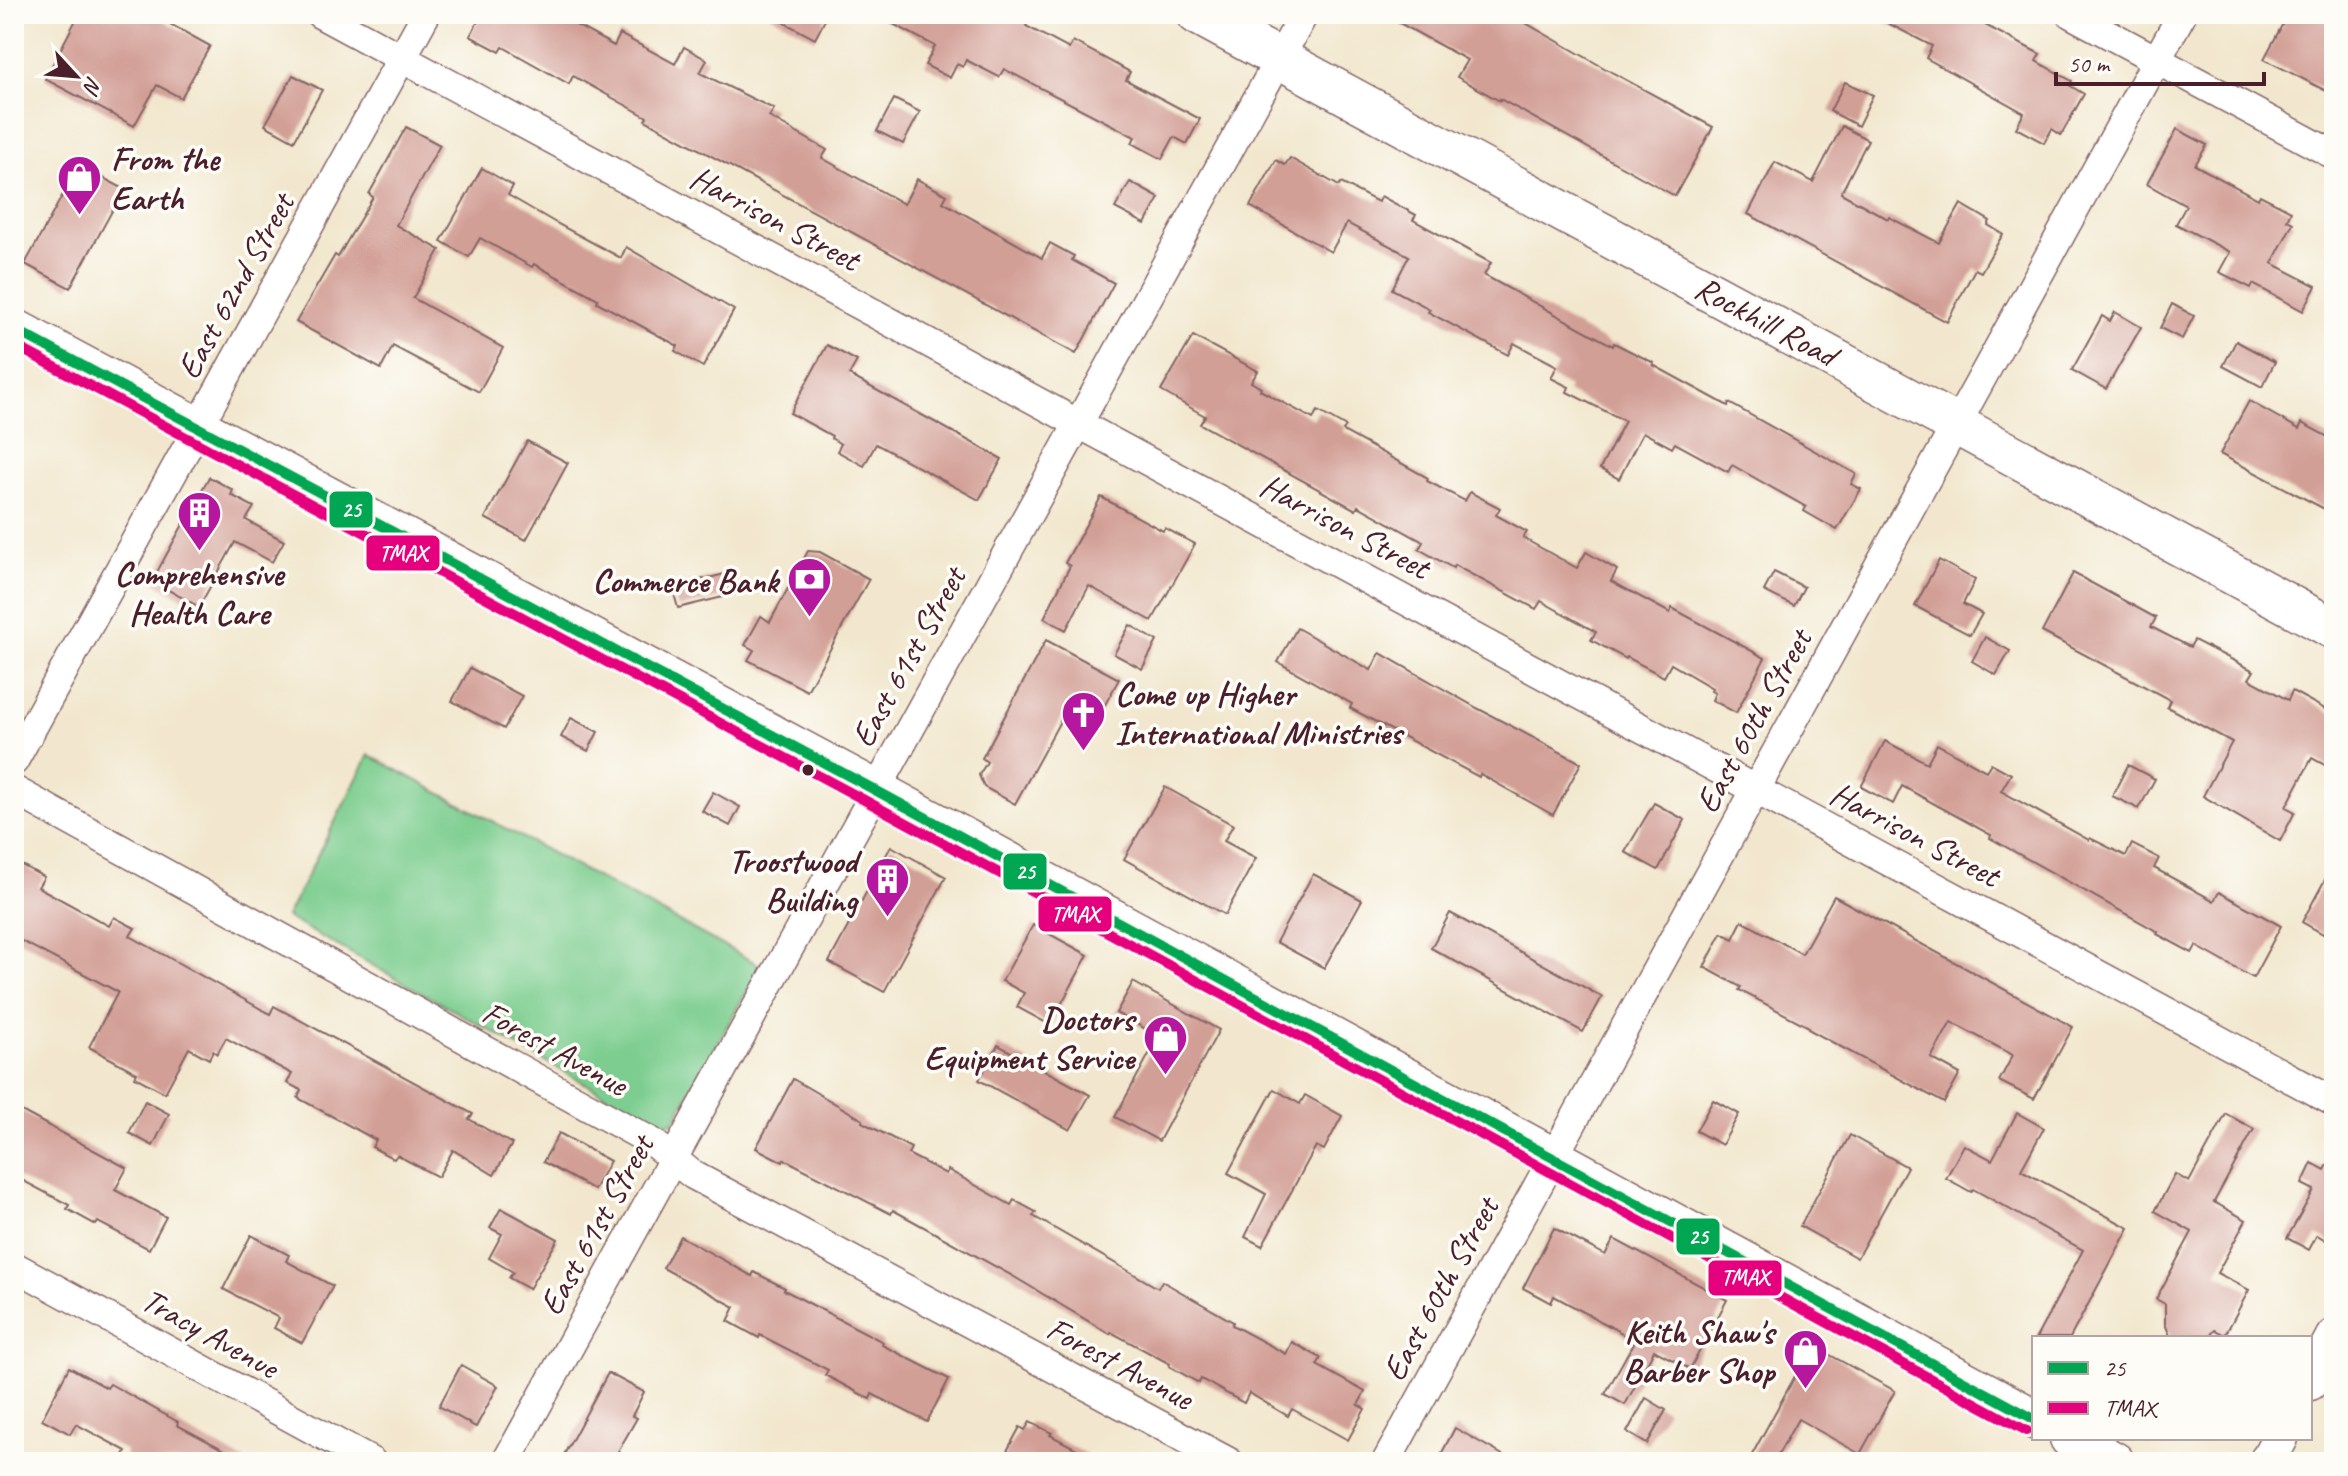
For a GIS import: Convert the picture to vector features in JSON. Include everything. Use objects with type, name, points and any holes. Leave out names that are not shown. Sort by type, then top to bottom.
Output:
[{"type":"main road","name":"Rockhill Road","points":[[1197,14],[2334,629]]},
{"type":"main road","points":[[14,329],[875,790],[2032,1418]]},
{"type":"main road","points":[[2074,1440],[2114,1462]]},
{"type":"street","name":"Harrison Street","points":[[320,14],[2334,1102]]},
{"type":"street","name":"East 62nd Street","points":[[14,761],[426,14]]},
{"type":"street","name":"East 61st Street","points":[[506,1462],[1304,14]]},
{"type":"street","points":[[2071,14],[2334,155]]},
{"type":"street","name":"East 60th Street","points":[[1386,1462],[2182,14]]},
{"type":"street","name":"Forest Avenue","points":[[14,790],[652,1142],[706,1182],[1229,1462]]},
{"type":"street","name":"Tracy Avenue","points":[[14,1266],[372,1462]]},
{"type":"street","points":[[2312,1378],[2334,1337]]},
{"type":"street","points":[[2267,1462],[2279,1440]]},
{"type":"green space","points":[[369,755],[761,966],[673,1122],[658,1124],[286,917]]},
{"type":"building","points":[[79,14],[152,14],[210,46],[181,98],[157,85],[134,126],[45,79]]},
{"type":"building","points":[[482,14],[556,14],[614,46],[620,34],[675,64],[684,47],[707,60],[700,73],[774,109],[769,117],[827,150],[822,158],[904,204],[917,179],[947,195],[943,202],[1042,258],[1050,243],[1074,256],[1072,260],[1114,283],[1076,354],[645,120],[647,117],[573,76],[569,84],[503,47],[500,52],[470,36]]},
{"type":"building","points":[[768,14],[828,14],[815,39]]},
{"type":"building","points":[[874,14],[1031,14],[1026,26],[1069,49],[1073,41],[1130,72],[1126,80],[1200,119],[1187,144],[1174,137],[1162,159],[1132,143],[1135,137],[1004,69],[999,77],[966,60],[963,67],[957,64],[950,78],[925,65],[935,46]]},
{"type":"building","points":[[1383,14],[1510,14],[1713,127],[1675,196],[1457,77],[1467,60]]},
{"type":"building","points":[[1870,14],[1974,14],[1987,21],[1985,25],[2040,54],[2036,61],[2072,81],[2069,85],[2084,94],[2061,135],[2052,129],[2044,143],[2016,128],[2024,113],[1926,58],[1932,46]]},
{"type":"building","points":[[2288,14],[2334,14],[2334,95],[2264,59]]},
{"type":"building","points":[[293,75],[322,90],[294,141],[265,125]]},
{"type":"building","points":[[1845,82],[1873,95],[1858,126],[1830,111]]},
{"type":"building","points":[[894,99],[920,112],[903,144],[877,131]]},
{"type":"building","points":[[1842,126],[1868,140],[1841,193],[1939,243],[1961,204],[1990,221],[1988,225],[2003,234],[1981,272],[1975,269],[1947,322],[1748,214],[1775,162],[1813,182]]},
{"type":"building","points":[[406,127],[440,145],[396,225],[440,250],[413,298],[503,348],[479,392],[393,346],[381,369],[296,322],[373,197],[369,194]]},
{"type":"building","points":[[2177,129],[2207,145],[2195,165],[2258,199],[2260,195],[2291,211],[2287,220],[2293,223],[2272,263],[2316,286],[2303,311],[2253,284],[2251,288],[2219,272],[2230,252],[2176,224],[2186,206],[2147,184]]},
{"type":"building","points":[[1290,158],[1339,186],[1341,183],[1378,202],[1381,196],[1416,215],[1413,220],[1491,263],[1484,275],[1613,346],[1614,343],[1654,363],[1728,406],[1729,403],[1856,474],[1851,484],[1861,489],[1837,530],[1804,511],[1806,507],[1732,465],[1728,472],[1675,443],[1672,448],[1643,432],[1619,479],[1600,469],[1625,421],[1567,392],[1569,387],[1551,378],[1557,366],[1514,343],[1508,355],[1392,289],[1409,256],[1347,223],[1331,252],[1250,206],[1276,160],[1285,165]]},
{"type":"building","name":"From the Earth","points":[[79,165],[124,189],[70,288],[25,264]]},
{"type":"building","points":[[482,168],[513,186],[508,195],[556,223],[621,258],[626,247],[734,310],[703,367],[675,351],[678,346],[597,302],[598,299],[480,238],[469,257],[441,241]]},
{"type":"building","points":[[1130,182],[1159,198],[1145,224],[1115,208]]},
{"type":"building","points":[[2172,304],[2194,316],[2182,339],[2160,328]]},
{"type":"building","points":[[2115,312],[2141,327],[2106,389],[2072,370],[2102,316],[2110,321]]},
{"type":"building","points":[[1193,336],[1258,371],[1251,382],[1260,390],[1313,419],[1318,411],[1346,427],[1343,431],[1465,501],[1470,492],[1500,508],[1496,515],[1527,532],[1523,538],[1577,568],[1586,552],[1617,570],[1611,581],[1670,613],[1672,608],[1765,658],[1736,713],[1712,700],[1715,693],[1711,691],[1712,688],[1671,664],[1664,677],[1626,659],[1591,640],[1596,632],[1541,601],[1536,609],[1454,565],[1453,568],[1419,549],[1423,542],[1358,506],[1356,510],[1200,424],[1205,416],[1161,391]]},
{"type":"building","points":[[2236,341],[2275,362],[2262,387],[2223,366]]},
{"type":"building","points":[[827,345],[857,361],[849,375],[1002,459],[979,500],[876,444],[864,466],[837,451],[841,444],[832,436],[790,413]]},
{"type":"building","points":[[2249,401],[2299,429],[2302,423],[2334,440],[2334,514],[2220,454]]},
{"type":"building","points":[[527,441],[568,463],[526,540],[485,518]]},
{"type":"building","name":"Comprehensive Health Care","points":[[209,477],[233,490],[231,495],[254,507],[246,520],[284,541],[272,562],[235,542],[199,607],[152,581]]},
{"type":"building","points":[[1101,497],[1163,531],[1165,528],[1195,544],[1152,621],[1089,586],[1066,630],[1044,618],[1070,566],[1065,563]]},
{"type":"building","name":"Commerce Bank","points":[[808,551],[820,552],[869,579],[807,691],[748,660],[754,650],[745,645],[761,616],[770,622]]},
{"type":"building","points":[[1939,560],[1975,580],[1963,604],[1982,614],[1970,635],[1915,606]]},
{"type":"building","points":[[1774,572],[1804,587],[1794,606],[1764,591]]},
{"type":"building","points":[[729,573],[735,594],[678,608],[672,587]]},
{"type":"building","points":[[2073,573],[2156,618],[2151,627],[2190,647],[2194,640],[2254,671],[2249,679],[2288,700],[2292,691],[2334,714],[2334,770],[2312,758],[2286,807],[2295,812],[2280,841],[2203,796],[2232,742],[2167,707],[2170,700],[2042,632]]},
{"type":"building","points":[[1130,625],[1157,641],[1142,669],[1114,654]]},
{"type":"building","points":[[1297,628],[1371,670],[1380,653],[1581,763],[1553,815],[1350,708],[1352,704],[1278,662]]},
{"type":"building","points":[[1985,637],[2010,651],[1996,675],[1972,661]]},
{"type":"building","points":[[1046,640],[1119,679],[1100,714],[1072,699],[1015,804],[984,787],[979,775],[987,762],[982,758]]},
{"type":"building","points":[[470,668],[522,696],[504,729],[452,701]]},
{"type":"building","points":[[571,718],[598,732],[588,751],[561,737]]},
{"type":"building","points":[[1885,741],[1927,763],[1937,744],[1986,771],[1991,763],[2011,774],[2001,791],[2089,840],[2126,856],[2132,844],[2159,858],[2154,868],[2214,901],[2219,892],[2281,926],[2253,978],[2196,946],[2192,953],[2157,934],[1902,786],[1893,804],[1861,787]]},
{"type":"building","points":[[2128,765],[2155,779],[2139,809],[2112,796]]},
{"type":"building","points":[[1165,787],[1233,825],[1224,841],[1256,858],[1225,915],[1124,859]]},
{"type":"building","points":[[713,792],[740,807],[730,826],[702,811]]},
{"type":"building","points":[[1654,803],[1685,820],[1658,870],[1625,852]]},
{"type":"building","name":"Troostwood Building","points":[[891,846],[946,877],[884,992],[829,962]]},
{"type":"building","points":[[14,861],[44,877],[38,887],[109,926],[114,917],[135,928],[130,936],[270,1014],[274,1006],[473,1114],[469,1119],[512,1144],[494,1175],[453,1150],[438,1177],[397,1155],[394,1159],[372,1147],[376,1140],[298,1098],[301,1090],[287,1083],[292,1074],[226,1038],[217,1054],[213,1051],[209,1059],[189,1048],[165,1093],[135,1077],[137,1073],[89,1047],[118,992],[14,937]]},
{"type":"building","points":[[2334,863],[2334,940],[2302,922]]},
{"type":"building","points":[[1313,874],[1362,900],[1324,968],[1276,942]]},
{"type":"building","points":[[1834,896],[2073,1027],[2034,1099],[1999,1081],[2013,1055],[1951,1022],[1931,1058],[1960,1074],[1944,1103],[1739,990],[1741,987],[1704,967],[1722,933],[1733,939],[1742,921],[1802,954]]},
{"type":"building","points":[[1450,913],[1602,997],[1583,1032],[1431,948]]},
{"type":"building","points":[[1033,925],[1088,955],[1050,1025],[1017,1007],[1024,993],[1002,981]]},
{"type":"building","name":"Doctors Equipment Service","points":[[1133,982],[1219,1030],[1159,1141],[1115,1117],[1159,1036],[1116,1013]]},
{"type":"building","points":[[998,1045],[1090,1095],[1070,1130],[979,1080]]},
{"type":"building","points":[[793,1079],[911,1148],[908,1154],[946,1174],[948,1170],[1011,1205],[1014,1200],[1036,1212],[1033,1216],[1158,1288],[1162,1281],[1233,1322],[1232,1325],[1286,1354],[1292,1342],[1321,1358],[1317,1365],[1365,1392],[1358,1405],[1365,1409],[1348,1440],[1292,1409],[1288,1416],[1249,1393],[1244,1403],[1201,1379],[1199,1383],[893,1210],[891,1214],[784,1159],[783,1162],[756,1148]]},
{"type":"building","points":[[1274,1089],[1300,1104],[1305,1095],[1342,1116],[1324,1150],[1316,1146],[1262,1246],[1245,1237],[1266,1194],[1228,1173]]},
{"type":"building","points":[[1713,1100],[1739,1114],[1722,1145],[1696,1131]]},
{"type":"building","points":[[145,1101],[169,1114],[153,1146],[129,1133]]},
{"type":"building","points":[[14,1107],[127,1168],[115,1190],[166,1217],[149,1249],[98,1222],[96,1225],[67,1209],[69,1205],[14,1176]]},
{"type":"building","points":[[2017,1113],[2044,1128],[2021,1170],[2129,1228],[2071,1336],[2037,1336],[2083,1250],[1973,1189],[1971,1192],[1946,1178],[1964,1145],[1992,1160]]},
{"type":"building","points":[[2226,1114],[2254,1129],[2214,1202],[2246,1220],[2217,1273],[2249,1290],[2225,1335],[2215,1330],[2210,1336],[2170,1336],[2165,1324],[2165,1304],[2156,1299],[2192,1232],[2155,1211],[2175,1174],[2189,1182]]},
{"type":"building","points":[[559,1133],[610,1161],[594,1190],[543,1162]]},
{"type":"building","points":[[1850,1135],[1907,1167],[1857,1258],[1800,1226]]},
{"type":"building","points":[[2334,1153],[2334,1245],[2317,1235],[2309,1250],[2287,1238],[2314,1190],[2302,1184],[2312,1163],[2325,1170]]},
{"type":"building","points":[[501,1208],[558,1239],[529,1289],[509,1278],[513,1272],[489,1258],[502,1234],[490,1228]]},
{"type":"building","points":[[1554,1228],[1605,1255],[1614,1239],[1727,1300],[1690,1369],[1654,1350],[1625,1405],[1605,1394],[1634,1342],[1554,1296],[1551,1303],[1523,1288]]},
{"type":"building","points":[[251,1235],[289,1255],[286,1261],[333,1286],[302,1343],[274,1328],[279,1318],[223,1289]]},
{"type":"building","points":[[680,1236],[752,1276],[754,1272],[785,1288],[883,1342],[882,1345],[949,1379],[927,1422],[872,1394],[870,1399],[825,1375],[828,1370],[728,1321],[735,1307],[663,1268]]},
{"type":"building","points":[[1812,1345],[1895,1391],[1860,1454],[1798,1419],[1774,1462],[1748,1462]]},
{"type":"building","points":[[461,1365],[498,1386],[476,1427],[439,1406]]},
{"type":"building","points":[[69,1367],[107,1388],[110,1384],[178,1422],[177,1425],[247,1462],[136,1462],[124,1455],[126,1451],[76,1424],[70,1434],[42,1419]]},
{"type":"building","points":[[608,1373],[644,1392],[632,1416],[637,1418],[612,1462],[560,1462]]},
{"type":"building","points":[[1646,1398],[1666,1410],[1647,1444],[1627,1432]]},
{"type":"building","points":[[1030,1422],[1101,1462],[1001,1462],[1020,1427],[1025,1430]]},
{"type":"building","points":[[1455,1428],[1515,1462],[1437,1462]]},
{"type":"transit line","name":"25","points":[[14,329],[875,790],[2032,1418]]},
{"type":"transit line","name":"TMAX","points":[[14,345],[868,802],[2027,1431]]},
{"type":"place","name":"From the Earth","points":[[80,217]]},
{"type":"place","name":"Comprehensive Health Care","points":[[199,552]]},
{"type":"place","name":"Commerce Bank","points":[[809,619]]},
{"type":"place","name":"Come up Higher International Ministries","points":[[1084,752]]},
{"type":"place","name":"Troostwood Building","points":[[888,919]]},
{"type":"place","name":"Doctors Equipment Service","points":[[1165,1077]]},
{"type":"place","name":"Keith Shaw's Barber Shop","points":[[1805,1390]]}]
